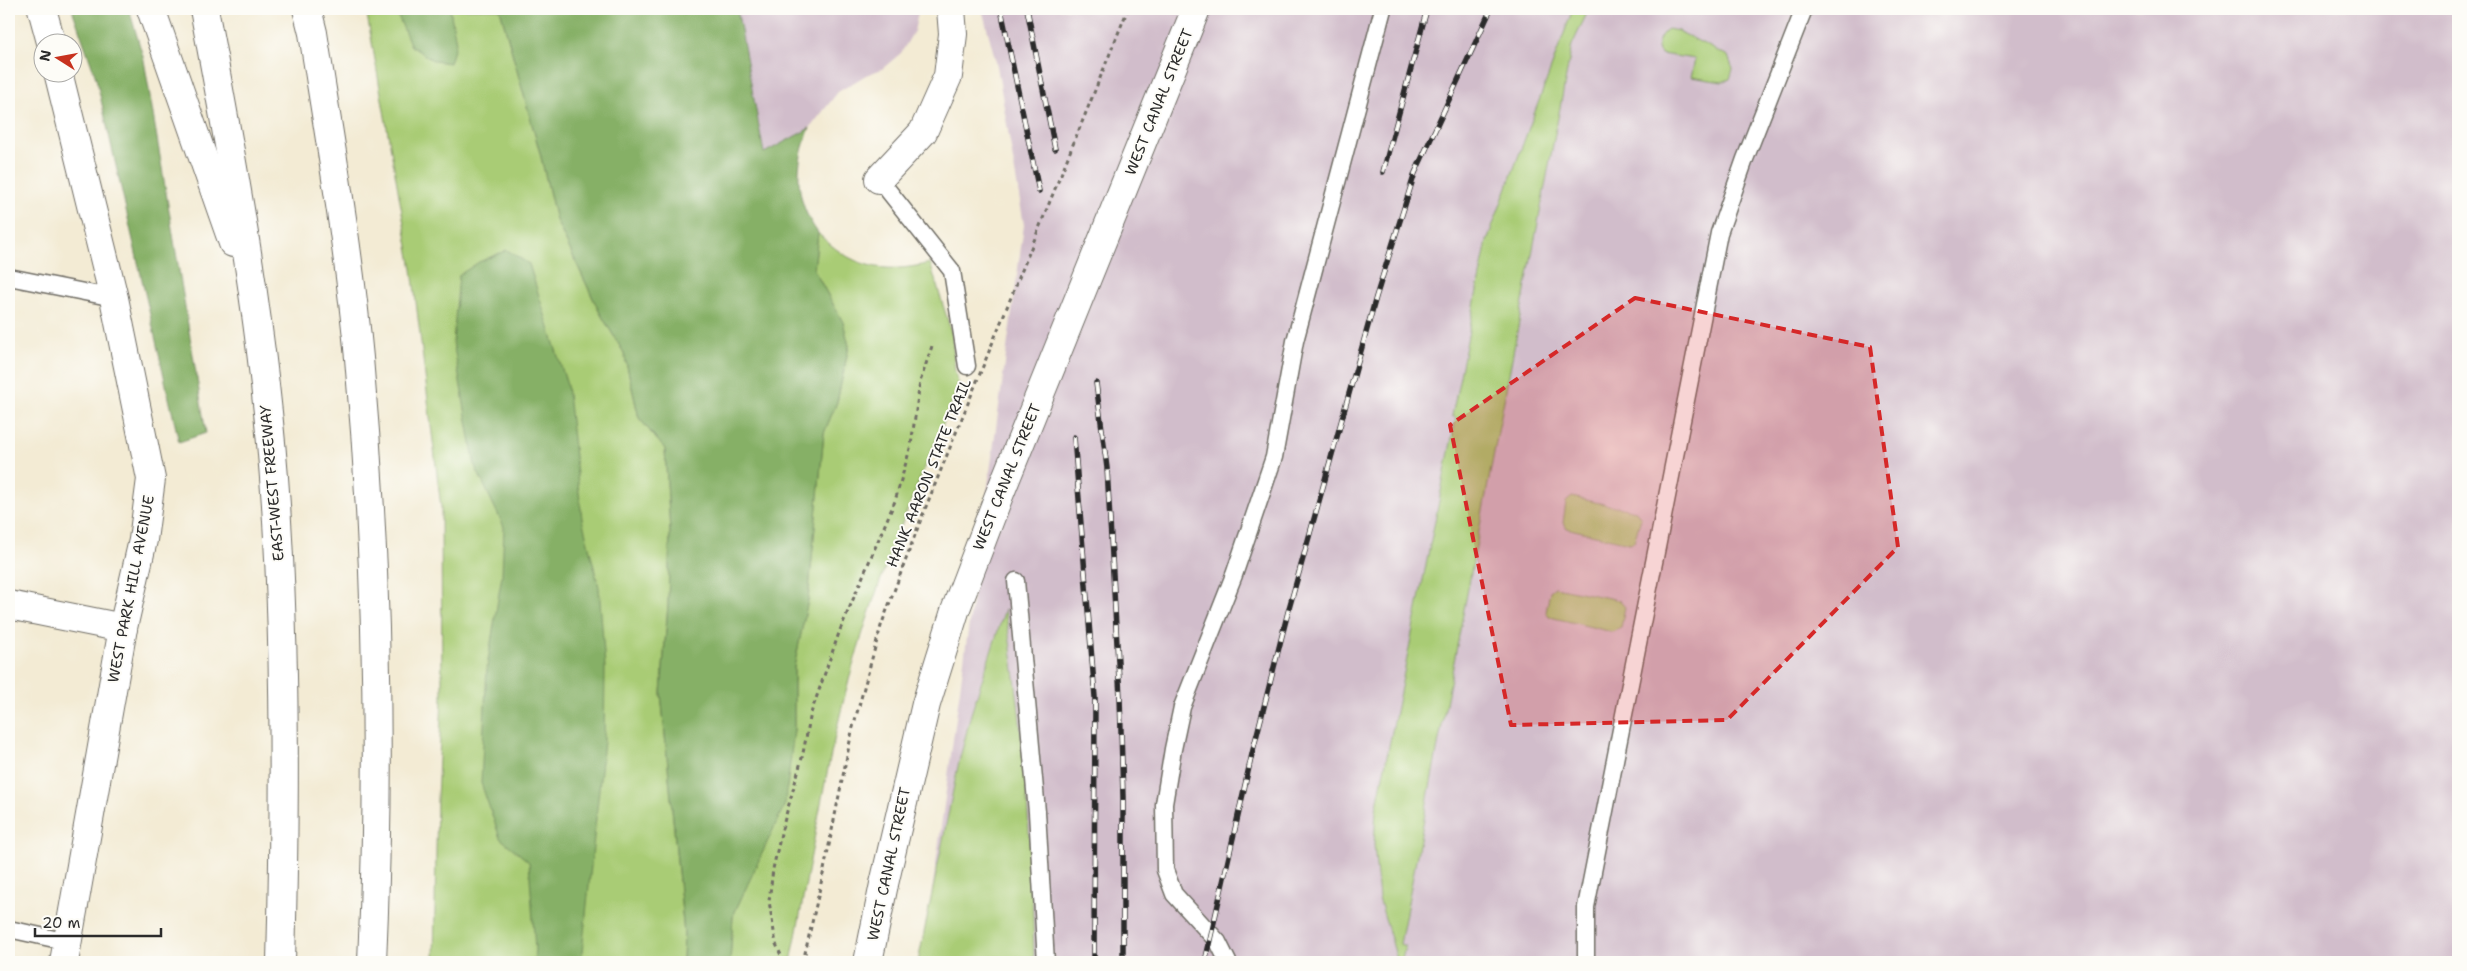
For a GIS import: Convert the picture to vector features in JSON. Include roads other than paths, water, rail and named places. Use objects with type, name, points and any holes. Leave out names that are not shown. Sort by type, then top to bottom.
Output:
[{"type":"main road","points":[[42,9],[48,32]]},
{"type":"main road","points":[[151,9],[252,295]]},
{"type":"main road","name":"EAST-WEST FREEWAY","points":[[204,9],[237,182],[276,502],[282,608],[283,876],[281,962]]},
{"type":"main road","points":[[307,9],[313,33],[336,184],[359,358],[373,588],[376,868],[372,962]]},
{"type":"main road","points":[[879,178],[923,132],[948,76],[953,34],[951,9]]},
{"type":"main road","name":"WEST CANAL STREET","points":[[868,962],[926,704],[955,611],[998,498],[1196,9]]},
{"type":"main road","name":"WEST PARK HILL AVENUE","points":[[60,82],[114,298],[151,479],[142,540],[123,628],[66,952]]},
{"type":"main road","points":[[9,605],[123,628]]},
{"type":"lane","points":[[1228,962],[1218,942],[1174,894],[1165,870],[1164,804],[1172,749],[1182,707],[1234,575],[1274,457],[1295,341],[1323,228],[1383,9]]},
{"type":"lane","points":[[1586,962],[1586,907],[1719,233],[1745,159],[1804,9]]},
{"type":"lane","points":[[879,178],[952,271],[967,366]]},
{"type":"lane","points":[[9,277],[114,298]]},
{"type":"lane","points":[[1016,581],[1037,812],[1046,962]]},
{"type":"lane","points":[[9,929],[66,952]]},
{"type":"railway","points":[[1001,9],[1039,191]]},
{"type":"railway","points":[[1027,9],[1055,149]]},
{"type":"railway","points":[[1383,172],[1427,9]]},
{"type":"railway","points":[[1205,962],[1252,754],[1288,612],[1376,297],[1415,173],[1491,9]]},
{"type":"railway","points":[[1096,383],[1107,468],[1120,697],[1123,797],[1123,962]]},
{"type":"railway","points":[[1074,437],[1095,697],[1094,962]]}]
